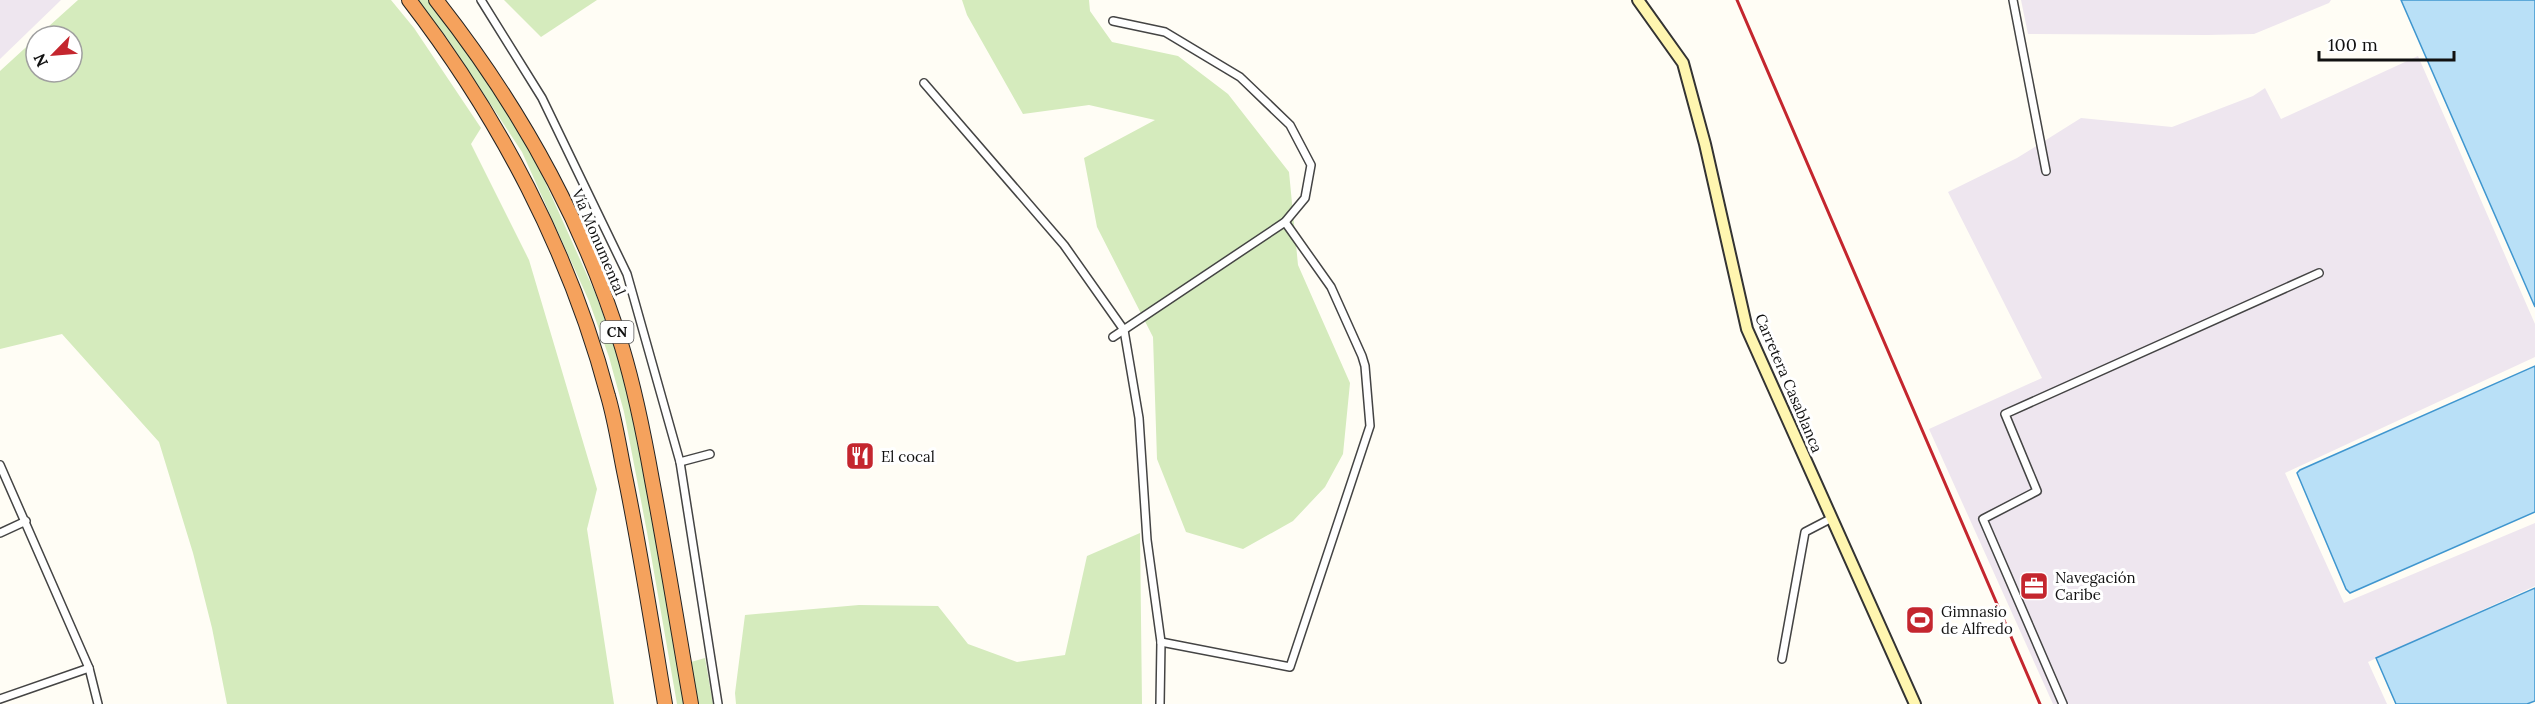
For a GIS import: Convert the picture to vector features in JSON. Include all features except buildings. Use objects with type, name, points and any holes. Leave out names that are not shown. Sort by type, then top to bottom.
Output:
[{"type":"highway","name":"CN","points":[[409,0],[488,114],[523,176],[553,240],[575,296],[611,406],[635,526],[665,704]]},
{"type":"highway","name":"Vía Monumental","points":[[436,0],[489,70],[528,131],[579,233],[604,293],[623,348],[643,433],[691,704]]},
{"type":"main road","name":"Carretera Casablanca","points":[[1638,0],[1683,63],[1705,144],[1747,329],[1916,704]]},
{"type":"street","points":[[481,0],[542,98],[627,274],[680,462],[718,704]]},
{"type":"street","points":[[2013,0],[2046,171]]},
{"type":"street","points":[[1113,21],[1165,32],[1240,77],[1290,125],[1311,165],[1305,198],[1285,222],[1113,337]]},
{"type":"street","points":[[924,83],[1064,245],[1124,330],[1139,418],[1147,540],[1161,642],[1160,704]]},
{"type":"street","points":[[1161,642],[1290,667],[1370,426],[1365,366],[1362,356],[1331,287],[1285,222]]},
{"type":"street","points":[[2063,704],[1983,519],[2037,491],[2005,414],[2319,273]]},
{"type":"street","points":[[680,462],[710,454]]},
{"type":"street","points":[[0,465],[89,668],[98,704]]},
{"type":"street","points":[[1782,658],[1805,532],[1832,518]]},
{"type":"street","points":[[0,533],[26,521]]},
{"type":"street","points":[[0,699],[89,668]]},
{"type":"shaded area","points":[[0,0],[61,0],[36,24],[24,24],[24,36],[0,59]]},
{"type":"shaded area","points":[[2021,0],[2331,0],[2329,3],[2254,34],[2207,35],[2028,34]]},
{"type":"shaded area","points":[[2418,56],[2535,324],[2535,357],[2285,473],[2344,603],[2535,523],[2535,586],[2368,662],[2387,704],[2053,704],[1929,429],[2042,378],[1948,192],[2017,158],[2081,118],[2172,127],[2253,96],[2265,88],[2281,119]]},
{"type":"green space","points":[[78,0],[391,0],[414,28],[481,128],[471,144],[529,260],[597,489],[587,529],[614,704],[227,704],[212,628],[193,553],[159,442],[62,334],[0,349],[0,71],[24,49],[24,84],[84,84],[84,24],[51,24]]},
{"type":"green space","points":[[417,0],[428,0],[499,97],[529,146],[596,295],[616,351],[630,406],[654,526],[685,704],[677,704],[624,412],[609,357],[589,301],[522,152],[447,38]]},
{"type":"green space","points":[[504,0],[597,0],[541,37]]},
{"type":"green space","points":[[962,0],[1089,0],[1090,11],[1112,42],[1178,56],[1228,94],[1289,172],[1298,265],[1350,383],[1343,454],[1325,487],[1293,521],[1243,549],[1186,532],[1157,459],[1153,337],[1097,227],[1084,158],[1155,120],[1089,105],[1023,114],[967,15]]},
{"type":"green space","points":[[1140,533],[1142,704],[736,704],[735,693],[745,615],[859,605],[938,606],[968,644],[1017,662],[1065,655],[1087,556]]},
{"type":"green space","points":[[705,658],[713,704],[698,704],[691,662]]},
{"type":"water","points":[[2401,0],[2535,0],[2535,307]]},
{"type":"water","points":[[2535,366],[2535,512],[2350,593],[2346,589],[2297,473]]},
{"type":"water","points":[[2535,588],[2535,701],[2527,704],[2396,704],[2376,658]]},
{"type":"railway","points":[[1737,0],[2040,704]]},
{"type":"place","name":"El cocal","points":[[860,456]]},
{"type":"place","name":"Navegación Caribe","points":[[2034,586]]},
{"type":"place","name":"Gimnasio de Alfredo","points":[[1920,620]]}]
